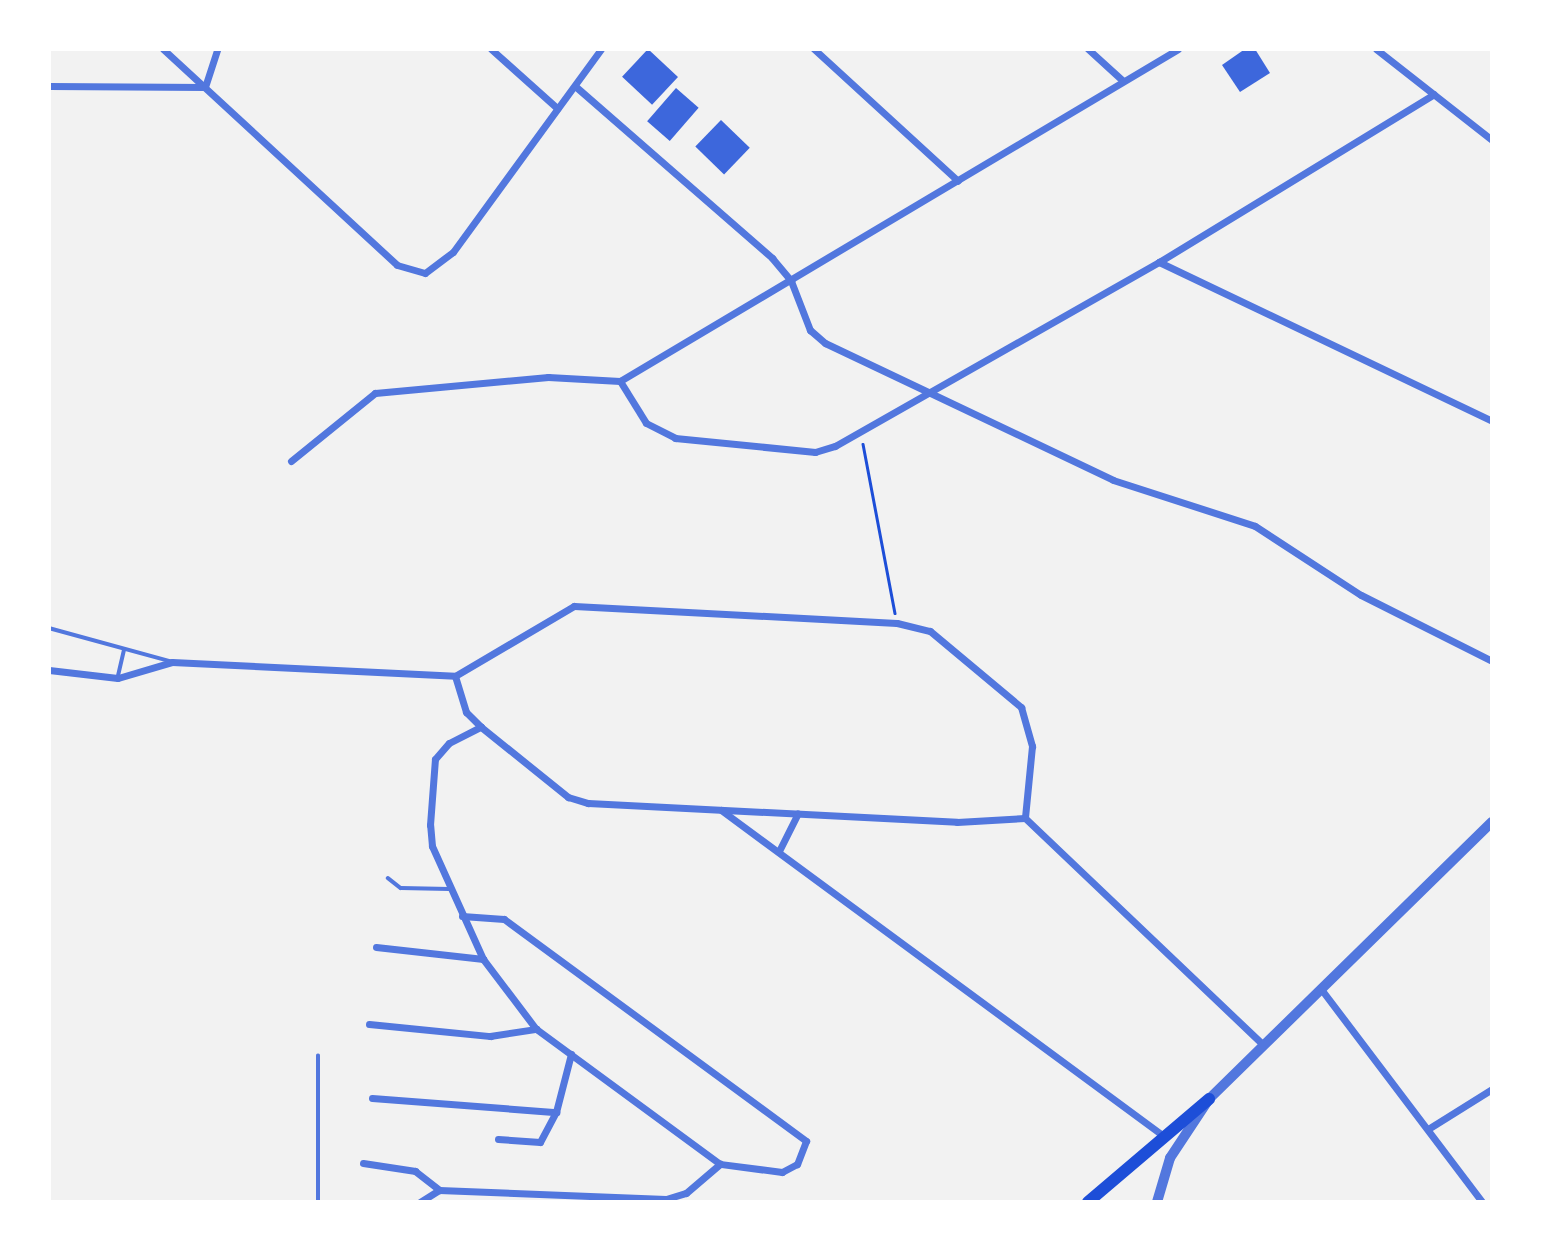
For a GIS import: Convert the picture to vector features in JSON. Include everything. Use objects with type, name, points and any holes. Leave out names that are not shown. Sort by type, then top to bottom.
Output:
[{"type":"main road","points":[[1088,1202],[1209,1099]]},
{"type":"street","points":[[163,49],[412,273],[425,273],[453,252],[601,49]]},
{"type":"street","points":[[205,87],[217,49]]},
{"type":"street","points":[[491,49],[557,108]]},
{"type":"street","points":[[814,49],[958,181]]},
{"type":"street","points":[[1088,49],[1123,81]]},
{"type":"street","points":[[292,461],[375,393],[548,377],[620,381],[1178,49]]},
{"type":"street","points":[[1376,49],[1492,139]]},
{"type":"street","points":[[49,86],[205,87]]},
{"type":"street","points":[[575,86],[790,281],[800,313],[825,343],[1113,480],[1255,526],[1361,596],[1492,662]]},
{"type":"street","points":[[620,381],[646,423],[675,438],[815,452],[861,434],[931,395],[1159,262],[1434,94]]},
{"type":"street","points":[[1159,262],[1492,421]]},
{"type":"street","points":[[49,670],[118,678],[172,662],[455,676],[574,606],[897,623],[930,631],[954,646],[1021,708],[1032,746],[1025,818]]},
{"type":"street","points":[[455,676],[466,712],[568,797],[721,810],[957,822],[1025,818],[1264,1045]]},
{"type":"street","points":[[462,916],[504,919],[806,1141],[797,1164],[782,1172],[720,1164],[536,1029],[483,959],[462,916],[432,846],[436,759],[449,743],[481,727]]},
{"type":"street","points":[[721,810],[779,850],[1165,1137]]},
{"type":"street","points":[[779,850],[797,813]]},
{"type":"street","points":[[1157,1202],[1170,1158],[1209,1099],[1492,822]]},
{"type":"street","points":[[376,947],[483,959]]},
{"type":"street","points":[[1321,989],[1482,1202]]},
{"type":"street","points":[[369,1024],[490,1036],[536,1029]]},
{"type":"street","points":[[498,1139],[540,1142],[556,1112],[571,1054]]},
{"type":"street","points":[[1428,1129],[1492,1089]]},
{"type":"street","points":[[372,1098],[556,1112]]},
{"type":"street","points":[[363,1163],[415,1171],[439,1190]]},
{"type":"street","points":[[420,1202],[439,1190],[667,1199],[685,1193],[720,1164]]},
{"type":"lane","points":[[49,628],[124,651],[172,662]]},
{"type":"lane","points":[[118,678],[124,651]]},
{"type":"lane","points":[[388,878],[401,888],[451,889]]},
{"type":"lane","points":[[318,1056],[318,1202]]},
{"type":"path","points":[[861,434],[897,623]]},
{"type":"building","points":[[648,49],[678,77],[652,105],[622,77]]},
{"type":"building","points":[[1245,49],[1255,49],[1270,73],[1240,92],[1222,65]]},
{"type":"building","points":[[676,88],[699,108],[670,141],[647,121]]},
{"type":"building","points":[[721,120],[750,148],[724,174],[695,147]]}]
